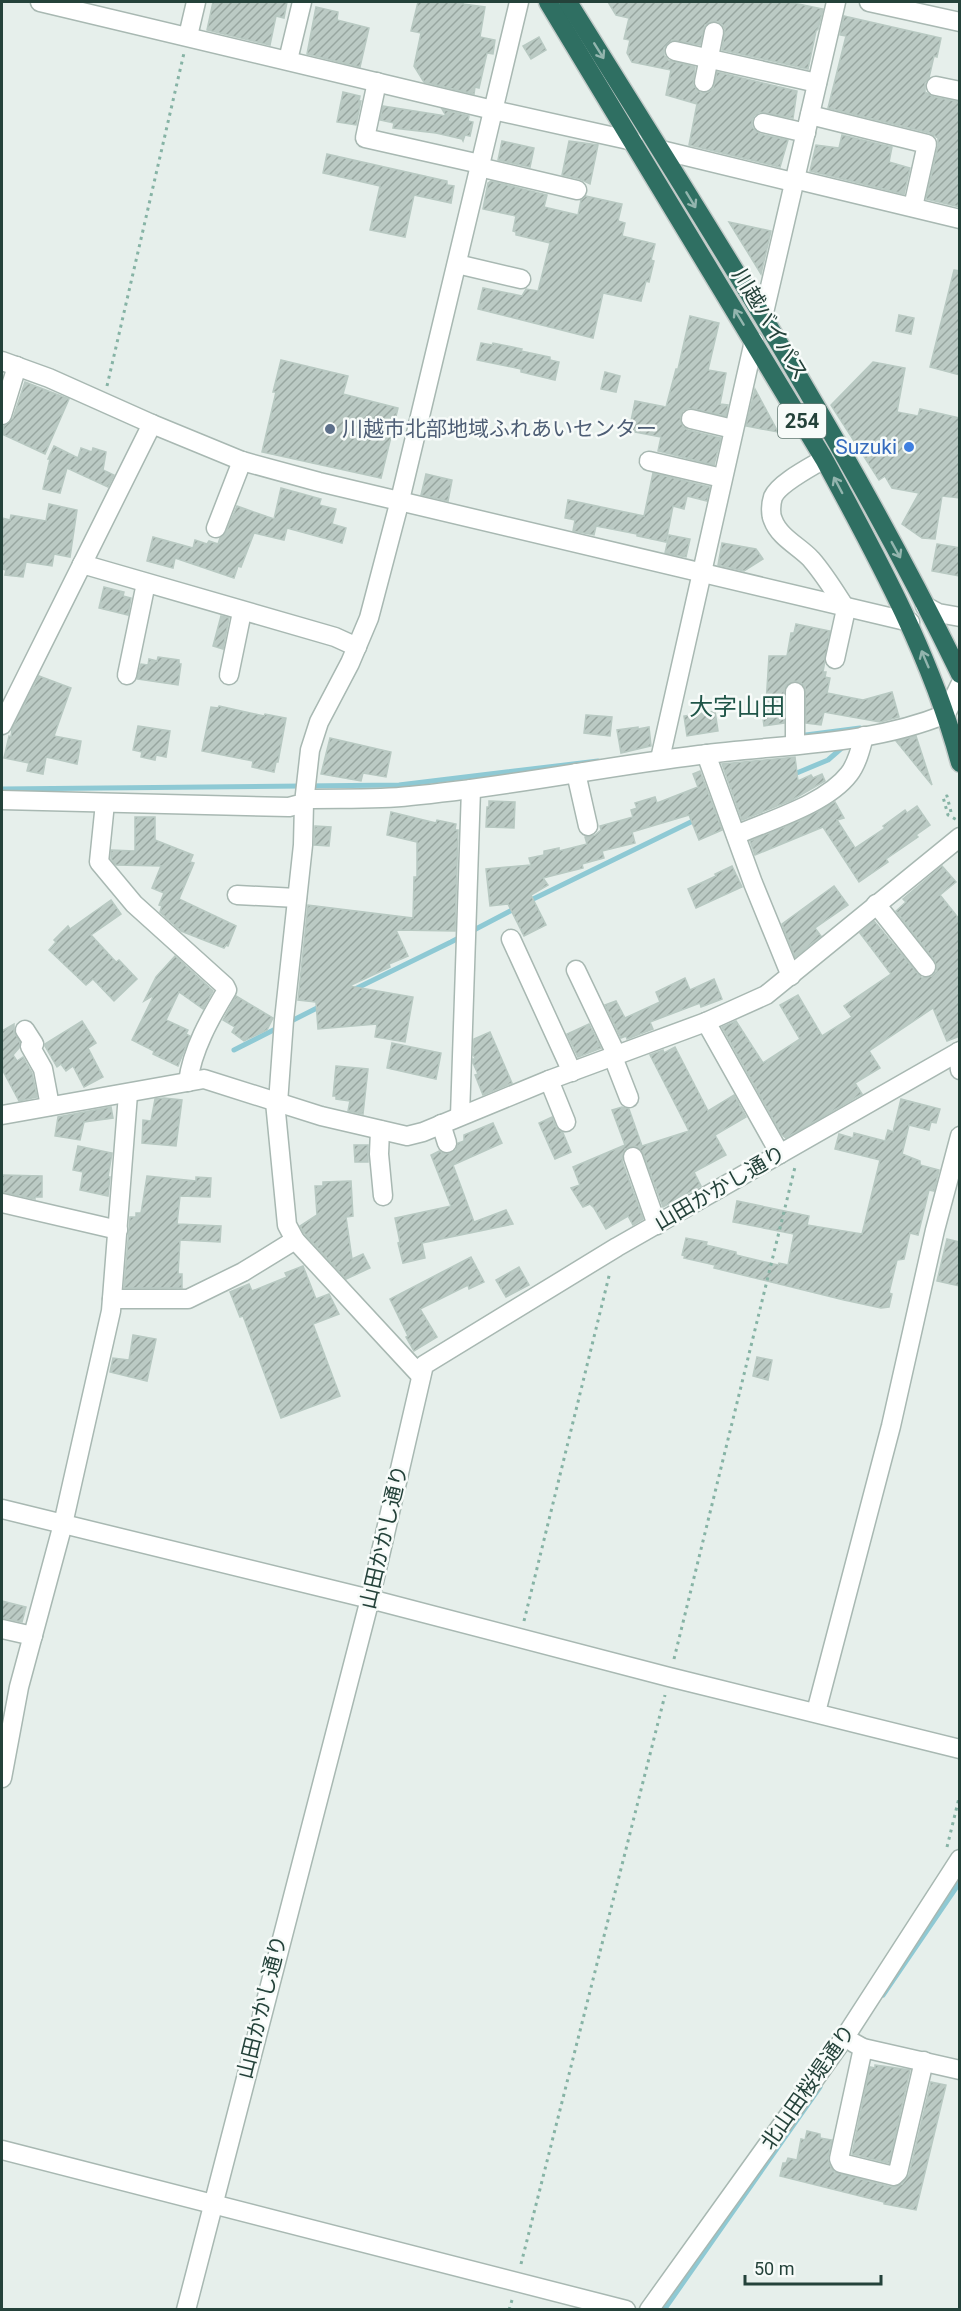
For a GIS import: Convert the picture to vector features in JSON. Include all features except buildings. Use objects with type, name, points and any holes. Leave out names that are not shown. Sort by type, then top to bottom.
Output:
[{"type":"highway","name":"川越バイパス","points":[[548,2],[824,459],[909,622],[946,714]]},
{"type":"highway","name":"川越バイパス","points":[[568,2],[763,317],[841,451],[960,674]]},
{"type":"highway","name":"254","points":[[946,714],[960,763]]},
{"type":"street","points":[[40,2],[633,141]]},
{"type":"street","points":[[188,36],[196,2]]},
{"type":"street","points":[[288,60],[302,2]]},
{"type":"street","points":[[421,1376],[295,1240],[287,1225],[277,1102],[303,845],[310,750],[319,722],[369,618],[400,500],[519,2]]},
{"type":"street","points":[[763,317],[836,2]]},
{"type":"street","points":[[869,2],[960,22]]},
{"type":"street","points":[[704,82],[714,32]]},
{"type":"street","points":[[675,51],[817,83]]},
{"type":"street","points":[[377,82],[366,138],[577,190]]},
{"type":"street","points":[[936,86],[960,92]]},
{"type":"street","points":[[763,123],[808,124],[927,144],[913,207]]},
{"type":"street","points":[[661,150],[960,219]]},
{"type":"street","points":[[457,264],[521,279]]},
{"type":"street","points":[[660,759],[754,341]]},
{"type":"street","points":[[2,414],[9,364],[49,378],[242,461],[319,482],[846,609],[909,622]]},
{"type":"street","points":[[691,419],[734,429]]},
{"type":"street","points":[[2,724],[152,424]]},
{"type":"street","points":[[824,459],[782,486],[773,496],[772,520],[779,530],[810,558],[846,609],[835,659]]},
{"type":"street","points":[[216,528],[242,461]]},
{"type":"street","points":[[649,461],[722,478]]},
{"type":"street","points":[[82,564],[335,637],[357,647]]},
{"type":"street","points":[[127,675],[146,583]]},
{"type":"street","points":[[925,606],[938,613],[960,617]]},
{"type":"street","points":[[229,675],[242,612]]},
{"type":"street","points":[[2,800],[289,807],[305,801],[407,797],[660,759],[864,736],[923,723],[946,714],[960,685]]},
{"type":"street","points":[[795,692],[795,745]]},
{"type":"street","points":[[736,835],[830,793],[850,774],[860,753],[864,736]]},
{"type":"street","points":[[706,754],[791,976]]},
{"type":"street","points":[[576,773],[588,826]]},
{"type":"street","points":[[460,1116],[471,789]]},
{"type":"street","points":[[105,802],[99,862],[134,904],[225,986],[226,990],[190,1065],[188,1082]]},
{"type":"street","points":[[2,1115],[204,1079],[321,1116],[407,1136],[706,1022],[744,1016],[766,995],[960,837]]},
{"type":"street","points":[[237,896],[297,898]]},
{"type":"street","points":[[876,904],[926,968]]},
{"type":"street","points":[[511,939],[572,1072]]},
{"type":"street","points":[[576,969],[615,1057],[629,1098]]},
{"type":"street","points":[[706,1022],[780,1154]]},
{"type":"street","points":[[25,1030],[34,1044],[30,1046],[43,1069],[50,1106]]},
{"type":"street","name":"山田かかし通り","points":[[186,2310],[370,1599],[424,1365],[617,1247],[801,1142],[959,1058]]},
{"type":"street","points":[[549,1080],[566,1122]]},
{"type":"street","points":[[2,1778],[10,1686],[33,1636],[63,1524],[111,1311],[128,1094]]},
{"type":"street","points":[[441,1124],[447,1143]]},
{"type":"street","points":[[380,1130],[379,1154],[383,1196]]},
{"type":"street","points":[[816,1712],[891,1426],[935,1230],[960,1136]]},
{"type":"street","points":[[633,1157],[657,1225]]},
{"type":"street","points":[[2,1203],[118,1230]]},
{"type":"street","points":[[112,1299],[188,1299],[243,1272],[295,1240]]},
{"type":"street","points":[[2,1509],[370,1599],[669,1677],[960,1749]]},
{"type":"street","points":[[2,1629],[33,1636]]},
{"type":"street","name":"北山田桜堤通り","points":[[654,2308],[845,2037],[960,1859]]},
{"type":"street","points":[[845,2037],[863,2048],[960,2070]]},
{"type":"street","points":[[863,2048],[839,2159],[841,2163],[894,2176],[898,2172],[924,2061]]},
{"type":"street","points":[[2,2150],[627,2310]]},
{"type":"path","points":[[102,402],[188,36]]},
{"type":"path","points":[[951,812],[947,796],[943,797],[948,815],[960,821]]},
{"type":"path","points":[[509,2310],[801,1142]]},
{"type":"path","points":[[520,1638],[617,1247]]},
{"type":"waterway","points":[[798,736],[860,728]]},
{"type":"waterway","points":[[792,775],[828,760],[844,746]]},
{"type":"waterway","points":[[2,789],[399,785],[598,761]]},
{"type":"waterway","points":[[527,902],[697,819]]},
{"type":"waterway","points":[[353,990],[516,908]]},
{"type":"waterway","points":[[234,1050],[321,1006]]},
{"type":"waterway","points":[[883,1995],[960,1882]]},
{"type":"waterway","points":[[664,2310],[820,2087]]},
{"type":"place","name":"川越市北部地域ふれあいセンター","points":[[330,429]]},
{"type":"place","name":"Suzuki","points":[[909,447]]},
{"type":"district","name":"大字山田","points":[[737,707]]}]
